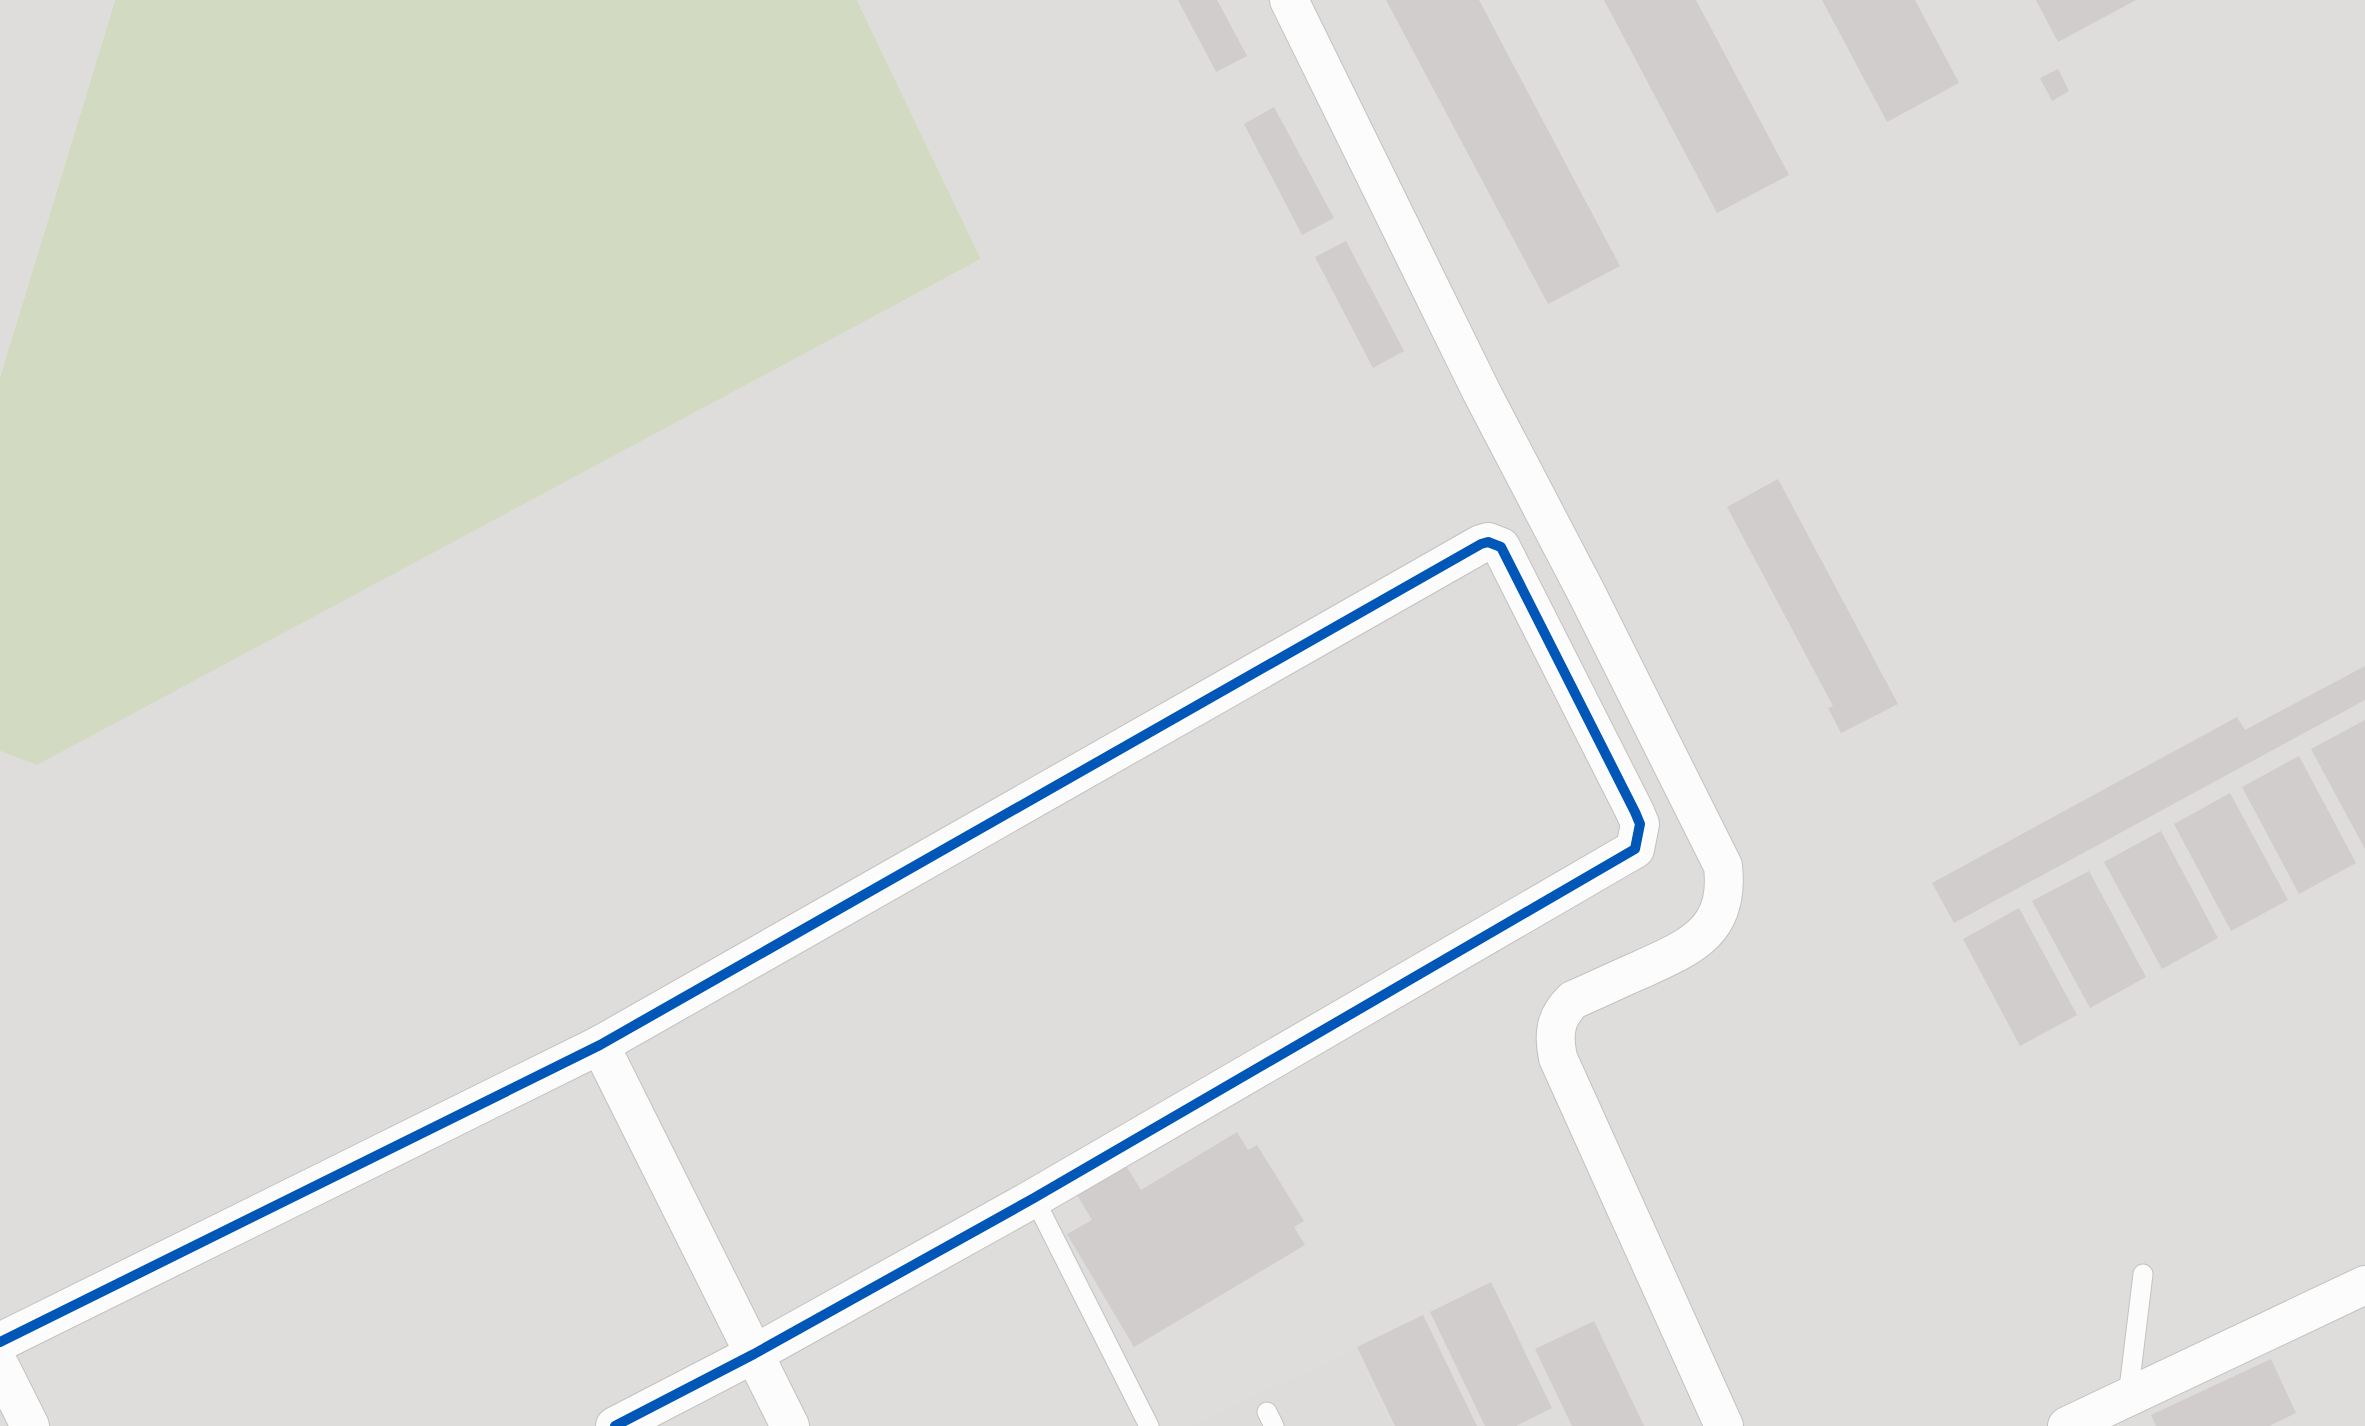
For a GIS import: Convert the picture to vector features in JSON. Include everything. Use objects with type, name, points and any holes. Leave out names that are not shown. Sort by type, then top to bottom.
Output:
[{"type":"street","points":[[1289,0],[1482,393],[1587,592],[1723,866],[1725,885],[1722,904],[1714,923],[1700,939],[1683,951],[1573,1000],[1563,1010],[1556,1026],[1555,1042],[1558,1058],[1724,1426]]},
{"type":"street","points":[[0,1342],[600,1045],[1481,544],[1488,542],[1501,547],[1635,811],[1640,824],[1635,849],[1034,1198],[754,1354],[615,1426]]},
{"type":"street","points":[[600,1045],[790,1426]]},
{"type":"street","points":[[2067,1426],[2365,1285]]},
{"type":"street","points":[[0,1366],[30,1426]]},
{"type":"lane","points":[[1034,1198],[1149,1426]]},
{"type":"lane","points":[[2128,1397],[2143,1274]]},
{"type":"shaded area","points":[[0,0],[115,0],[0,377]]},
{"type":"shaded area","points":[[857,0],[2365,0],[2365,1426],[0,1426],[0,751],[37,764],[981,259]]},
{"type":"shaded area","points":[[1354,1349],[1391,1426],[1191,1426]]},
{"type":"green space","points":[[115,0],[857,0],[981,259],[37,765],[0,751],[0,377]]},
{"type":"building","points":[[1178,0],[1217,0],[1247,56],[1216,72]]},
{"type":"building","points":[[1386,0],[1479,0],[1620,266],[1548,304]]},
{"type":"building","points":[[1604,0],[1696,0],[1789,175],[1717,213]]},
{"type":"building","points":[[1822,0],[1915,0],[1959,83],[1887,122]]},
{"type":"building","points":[[2036,0],[2136,0],[2058,42]]},
{"type":"building","points":[[2058,69],[2069,91],[2052,101],[2040,78]]},
{"type":"building","points":[[1274,107],[1334,218],[1302,235],[1244,124]]},
{"type":"building","points":[[1346,241],[1404,351],[1373,368],[1315,257]]},
{"type":"building","points":[[1778,479],[1898,704],[1841,733],[1828,708],[1833,706],[1727,507]]},
{"type":"building","points":[[2365,666],[2365,700],[1954,923],[1932,883],[2237,717],[2245,730]]},
{"type":"building","points":[[2365,720],[2365,849],[2311,749]]},
{"type":"building","points":[[2299,756],[2356,863],[2299,894],[2242,787]]},
{"type":"building","points":[[2230,793],[2288,900],[2231,931],[2174,824]]},
{"type":"building","points":[[2161,831],[2218,938],[2162,969],[2104,862]]},
{"type":"building","points":[[2089,871],[2146,977],[2090,1008],[2032,901]]},
{"type":"building","points":[[2019,908],[2077,1015],[2020,1046],[1963,939]]},
{"type":"building","points":[[1237,1132],[1248,1150],[1257,1145],[1304,1221],[1294,1227],[1305,1245],[1134,1347],[1067,1234],[1092,1220],[1073,1188],[1122,1159],[1141,1190]]},
{"type":"building","points":[[1491,1282],[1552,1408],[1516,1426],[1485,1426],[1430,1312]]},
{"type":"building","points":[[1423,1315],[1477,1426],[1395,1426],[1357,1347]]},
{"type":"building","points":[[1594,1321],[1644,1426],[1572,1426],[1535,1349]]},
{"type":"building","points":[[2271,1359],[2296,1413],[2269,1426],[2156,1426],[2151,1415]]},
{"type":"cycle path","points":[[0,1342],[600,1045],[1481,544],[1488,542],[1501,547],[1635,812],[1640,824],[1635,849],[1034,1198],[754,1354],[615,1426]]}]
